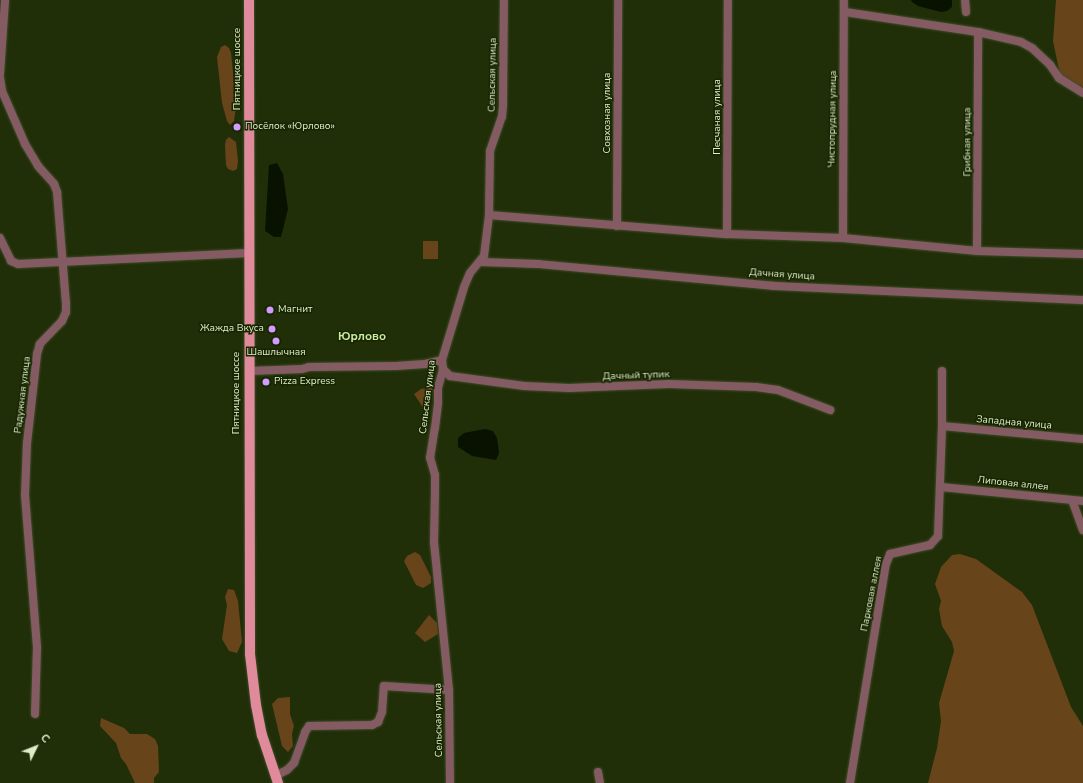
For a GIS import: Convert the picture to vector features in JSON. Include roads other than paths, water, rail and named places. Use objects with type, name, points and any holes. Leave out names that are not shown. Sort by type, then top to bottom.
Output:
[{"type":"main road","name":"Пятницкое шоссе","points":[[249,0],[250,654],[256,705],[262,735],[277,779]]},
{"type":"street","points":[[0,74],[5,0]]},
{"type":"street","name":"Сельская улица","points":[[450,783],[449,690],[434,543],[435,492],[434,475],[430,458],[442,360],[464,287],[470,273],[484,256],[489,215],[490,151],[502,117],[503,106],[504,0]]},
{"type":"street","name":"Совхозная улица","points":[[617,226],[618,0]]},
{"type":"street","name":"Песчаная улица","points":[[728,0],[728,234]]},
{"type":"street","name":"Чистопрудная улица","points":[[843,238],[844,0]]},
{"type":"street","points":[[965,0],[966,12]]},
{"type":"street","points":[[845,12],[978,32],[1020,42],[1032,48],[1050,65],[1059,78],[1083,93]]},
{"type":"street","name":"Грибная улица","points":[[977,251],[978,32]]},
{"type":"street","name":"Радужная улица","points":[[0,78],[2,91],[25,144],[38,166],[54,184],[57,192],[66,312],[62,321],[40,344],[37,354],[27,443],[25,495],[36,647],[35,714]]},
{"type":"street","points":[[489,215],[728,234],[843,238],[977,251],[1083,254]]},
{"type":"street","points":[[0,238],[11,261],[14,263],[62,263],[249,253]]},
{"type":"street","name":"Дачная улица","points":[[480,262],[538,264],[774,286],[1083,300]]},
{"type":"street","points":[[249,371],[302,369],[309,367],[396,366],[425,364],[442,360]]},
{"type":"street","name":"Дачный тупик","points":[[442,369],[450,376],[524,386],[569,388],[669,384],[756,387],[778,390],[830,410]]},
{"type":"street","name":"Парковая аллея","points":[[850,783],[886,564],[890,554],[930,545],[938,536],[942,426],[942,371]]},
{"type":"street","name":"Западная улица","points":[[942,426],[1083,439]]},
{"type":"street","name":"Липовая аллея","points":[[940,487],[1083,501]]},
{"type":"street","points":[[1072,500],[1083,530]]},
{"type":"street","points":[[277,779],[294,763],[305,732],[309,726],[372,724],[378,722],[382,712],[384,686],[449,690]]},
{"type":"street","points":[[598,772],[600,783]]},
{"type":"place","name":"Посёлок «Юрлово»","points":[[237,127]]},
{"type":"place","name":"Магнит","points":[[270,310]]},
{"type":"place","name":"Жажда Вкуса","points":[[272,329]]},
{"type":"place","name":"Шашлычная","points":[[276,341]]},
{"type":"place","name":"Pizza Express","points":[[266,382]]},
{"type":"district","name":"Юрлово","points":[[362,337]]}]
